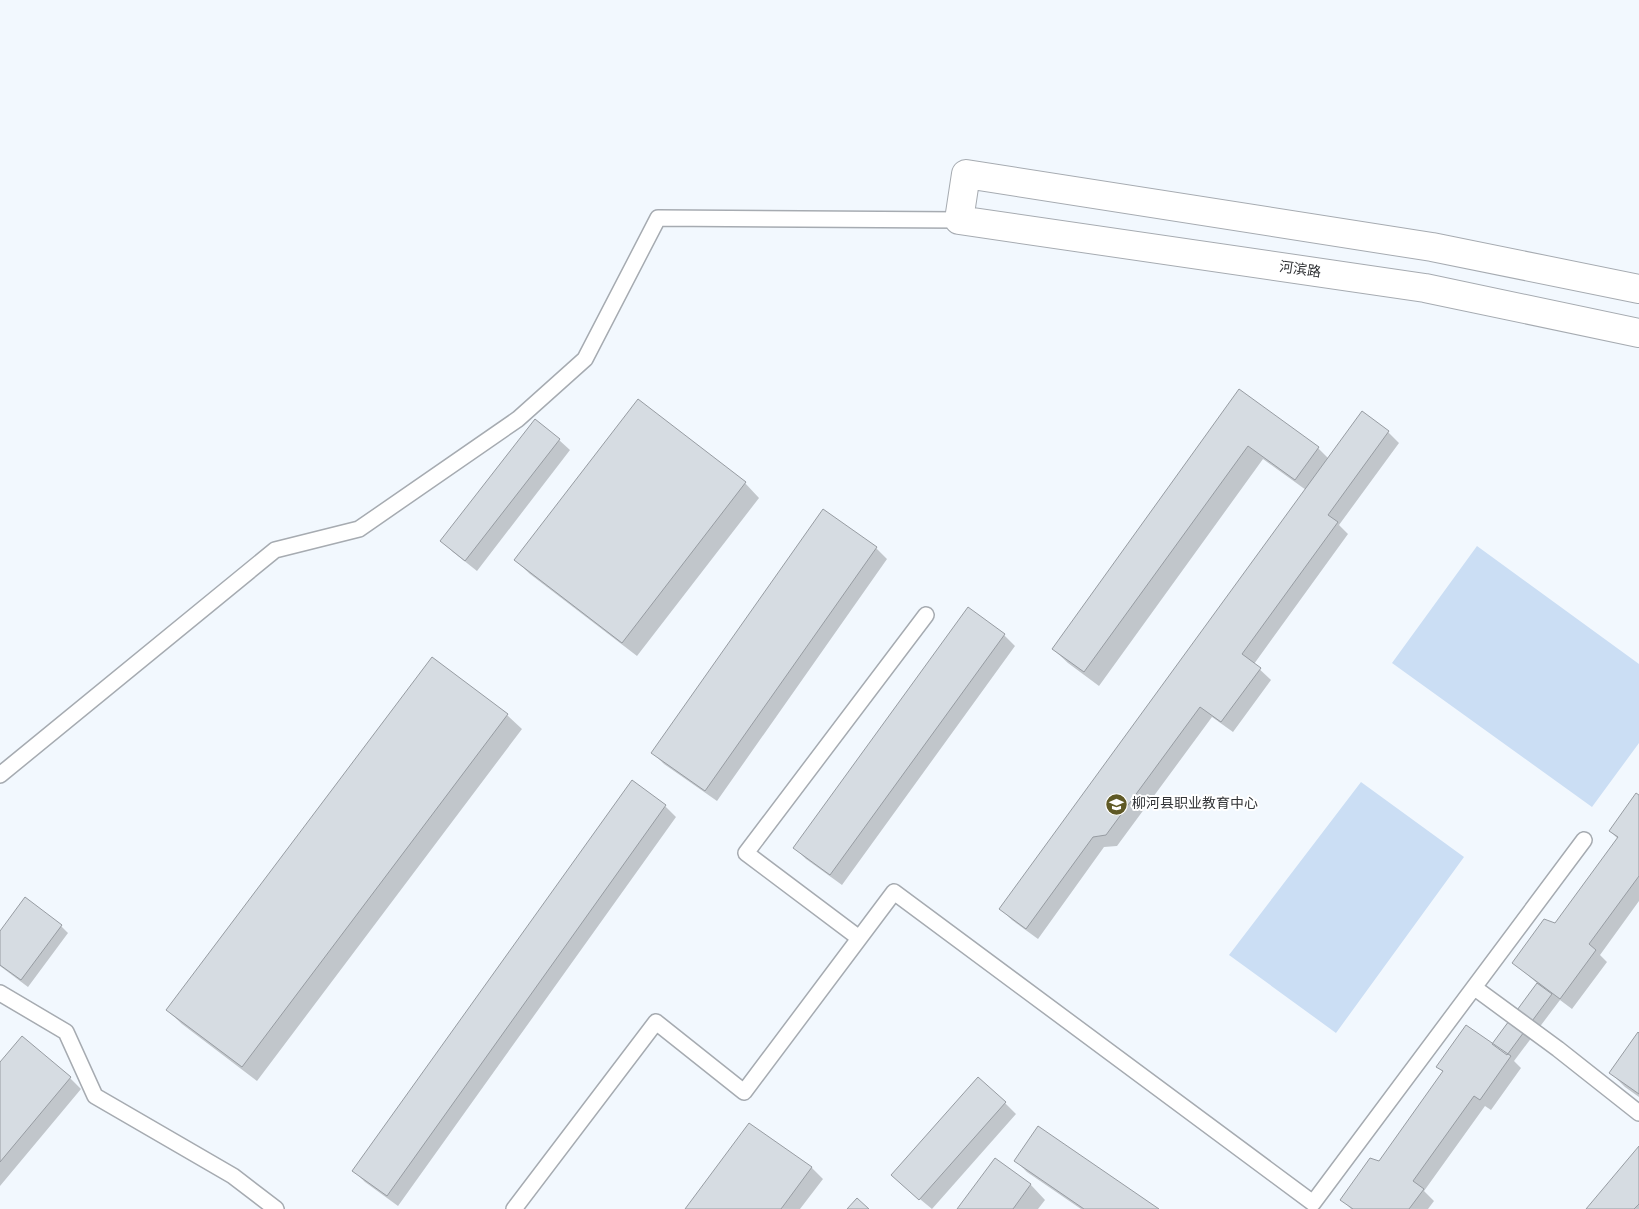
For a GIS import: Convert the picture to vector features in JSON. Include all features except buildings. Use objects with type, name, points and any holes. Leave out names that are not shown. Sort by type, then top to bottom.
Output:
[{"type":"street","points":[[959,220],[966,174],[1432,247],[1639,289]]},
{"type":"street","name":"河滨路","points":[[959,220],[1425,288],[1639,333]]},
{"type":"lane","points":[[0,775],[275,550],[359,529],[518,419],[585,359],[658,218],[959,220]]},
{"type":"lane","points":[[859,938],[746,853],[926,615]]},
{"type":"lane","points":[[514,1209],[656,1022],[744,1092],[894,892],[1312,1203],[1584,840]]},
{"type":"lane","points":[[1479,991],[1639,1113]]},
{"type":"lane","points":[[0,993],[66,1032],[95,1096],[234,1176],[276,1209]]},
{"type":"shaded area","points":[[1477,546],[1639,664],[1639,743],[1592,807],[1392,663]]},
{"type":"shaded area","points":[[1361,782],[1464,857],[1336,1033],[1229,955]]},
{"type":"place","name":"柳河县职业教育中心","points":[[1116,804]]}]
